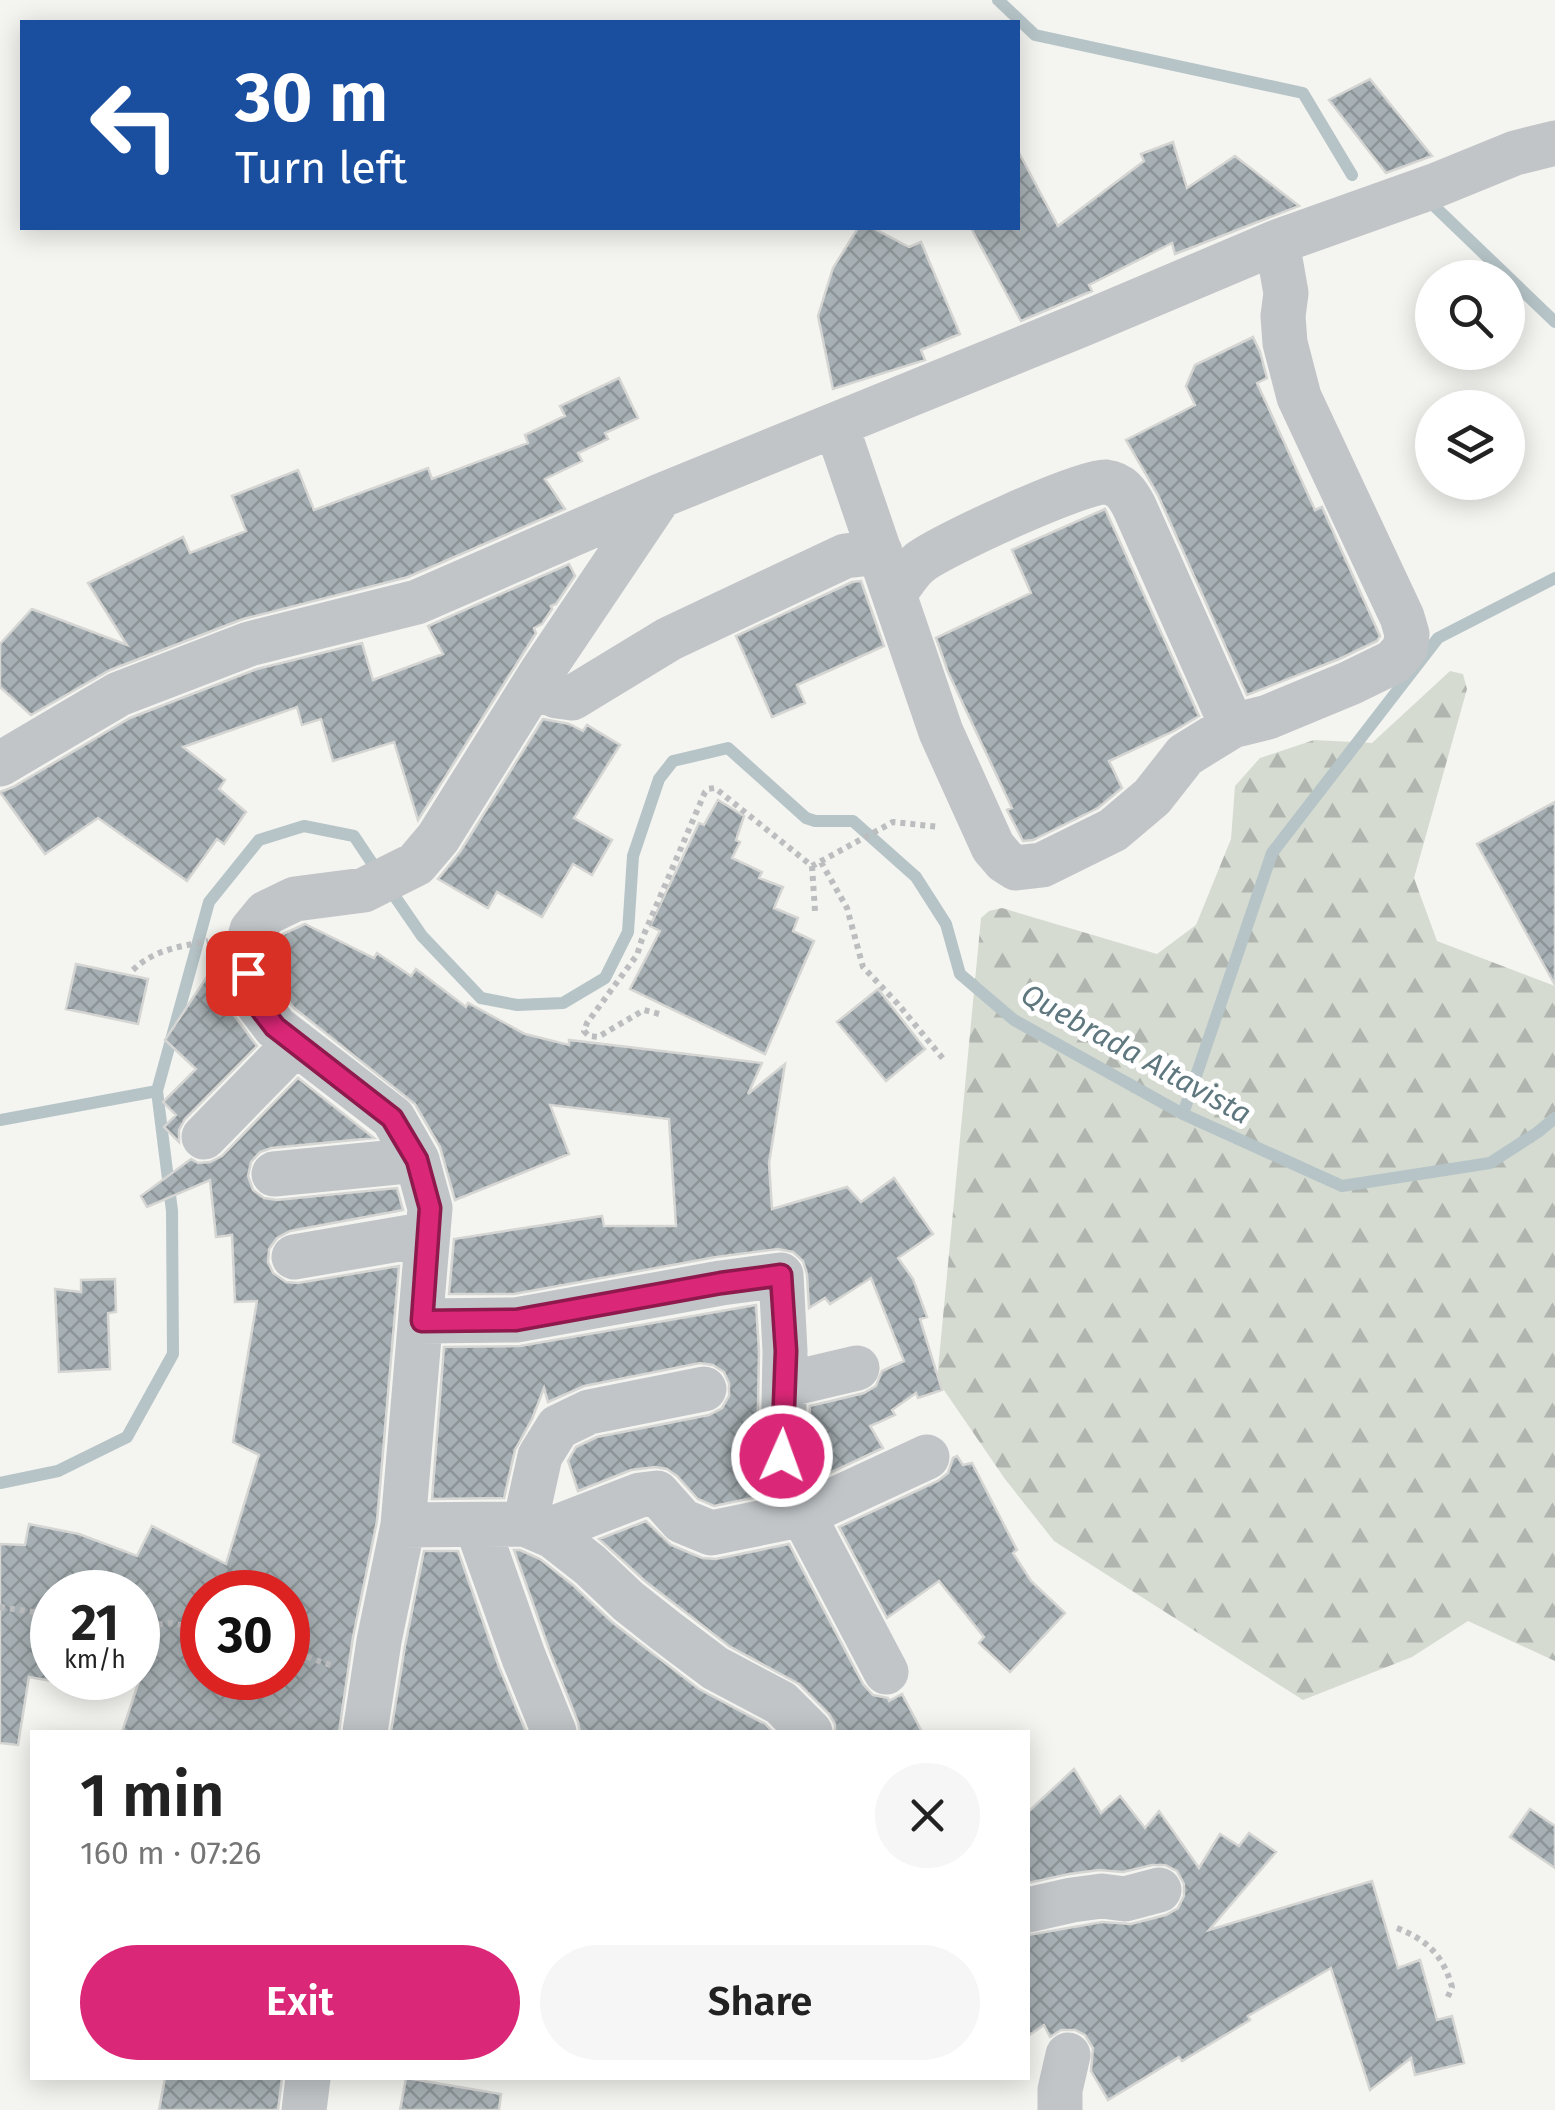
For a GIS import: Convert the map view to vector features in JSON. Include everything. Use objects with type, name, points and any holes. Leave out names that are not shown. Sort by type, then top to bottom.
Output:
[{"type":"street","points":[[0,764],[118,694],[249,644],[417,602],[660,496],[1277,242],[1515,153],[1555,143]]},
{"type":"street","points":[[836,424],[941,732],[993,847],[1016,868],[1042,865],[1113,830],[1152,797],[1185,754],[1232,726],[1268,717],[1350,684],[1393,662],[1405,649],[1407,634],[1402,618],[1299,397],[1285,343],[1286,293],[1277,242]]},
{"type":"street","points":[[534,686],[572,698],[669,639],[844,556],[887,573],[919,563],[1065,492],[1104,482],[1126,491],[1134,506],[1232,726]]},
{"type":"street","points":[[365,1730],[403,1525],[430,1208],[417,1160],[392,1118],[275,1027],[251,996],[246,950],[252,930],[266,913],[295,899],[364,890],[416,864],[438,838],[660,496]]},
{"type":"street","points":[[204,1137],[296,1043]]},
{"type":"street","points":[[274,1174],[417,1160]]},
{"type":"street","points":[[294,1258],[428,1234]]},
{"type":"street","points":[[422,1321],[516,1320],[781,1275],[786,1351],[782,1456],[787,1477],[886,1672]]},
{"type":"street","points":[[785,1385],[856,1368]]},
{"type":"street","points":[[535,1528],[540,1456],[558,1427],[589,1412],[704,1389]]},
{"type":"street","points":[[403,1525],[535,1528],[640,1495],[658,1493],[682,1521],[712,1533],[804,1514],[927,1457]]},
{"type":"street","points":[[477,1526],[553,1730]]},
{"type":"street","points":[[535,1528],[590,1565],[714,1668],[781,1703],[808,1730]]},
{"type":"street","points":[[1030,1910],[1102,1896],[1125,1899],[1159,1890]]},
{"type":"street","points":[[1060,2110],[1068,2055]]},
{"type":"street","points":[[304,2110],[308,2080]]},
{"type":"path","points":[[659,1014],[644,1010],[598,1037],[584,1031],[637,955],[708,789],[716,788],[812,866],[815,910]]},
{"type":"path","points":[[812,866],[893,822]]},
{"type":"path","points":[[821,862],[847,908],[863,967],[945,1061]]},
{"type":"path","points":[[133,970],[164,950],[210,941]]},
{"type":"path","points":[[0,1606],[30,1611]]},
{"type":"path","points":[[1397,1928],[1418,1936],[1434,1952],[1452,1987],[1446,1999]]},
{"type":"green space","points":[[1450,671],[1463,674],[1467,689],[1414,878],[1437,941],[1555,986],[1555,1661],[1468,1621],[1412,1657],[1303,1700],[1054,1541],[1005,1479],[937,1380],[981,918],[1002,908],[1157,954],[1196,925],[1231,839],[1235,786],[1260,758],[1314,740],[1372,743]]},
{"type":"building","points":[[1370,79],[1432,156],[1386,173],[1329,100]]},
{"type":"building","points":[[1173,142],[1187,188],[1235,156],[1299,206],[1175,254],[1172,243],[1089,285],[1092,291],[1021,321],[972,230],[1020,230],[1020,155],[1058,226],[1144,161],[1141,154]]},
{"type":"building","points":[[857,230],[877,230],[909,247],[921,242],[960,334],[921,350],[925,360],[833,389],[818,316],[833,268]]},
{"type":"building","points":[[1253,337],[1267,378],[1257,383],[1315,510],[1322,507],[1380,636],[1339,659],[1247,695],[1158,495],[1126,440],[1195,405],[1186,386],[1195,365]]},
{"type":"building","points":[[619,378],[638,418],[605,433],[608,439],[578,453],[582,461],[545,479],[565,509],[408,577],[243,619],[110,670],[31,715],[0,687],[0,644],[32,609],[127,645],[88,583],[183,537],[190,553],[246,531],[232,496],[298,470],[314,510],[428,468],[432,479],[528,443],[525,435],[565,416],[560,406]]},
{"type":"building","points":[[1105,509],[1199,716],[1109,761],[1122,788],[1098,808],[1033,840],[1023,841],[936,638],[1031,593],[1012,550]]},
{"type":"building","points":[[569,564],[575,576],[542,624],[534,628],[536,633],[418,820],[394,742],[333,761],[321,719],[302,725],[297,707],[183,747],[225,780],[219,789],[246,812],[224,844],[217,839],[187,881],[98,818],[45,854],[0,792],[130,718],[257,669],[362,643],[373,680],[443,654],[428,626]]},
{"type":"building","points":[[861,581],[884,646],[797,685],[805,703],[772,717],[736,636]]},
{"type":"building","points":[[543,719],[583,731],[587,725],[620,745],[574,818],[612,840],[592,875],[573,864],[542,917],[497,892],[488,908],[438,879],[460,852]]},
{"type":"building","points":[[718,800],[744,816],[736,840],[740,842],[732,858],[762,872],[759,878],[783,887],[774,908],[798,918],[793,931],[814,941],[765,1054],[630,989],[660,931],[650,926],[699,823],[704,825]]},
{"type":"building","points":[[1555,802],[1555,985],[1477,844]]},
{"type":"building","points":[[305,924],[374,958],[377,953],[411,976],[416,969],[466,1007],[468,1003],[525,1034],[569,1045],[569,1040],[762,1063],[748,1094],[785,1064],[769,1163],[772,1209],[847,1187],[861,1202],[894,1178],[933,1234],[898,1258],[913,1279],[927,1317],[920,1319],[942,1390],[918,1398],[916,1393],[892,1410],[895,1415],[870,1426],[883,1448],[817,1479],[809,1454],[810,1406],[864,1393],[876,1386],[882,1371],[904,1361],[871,1278],[830,1304],[825,1298],[809,1308],[803,1261],[793,1252],[778,1249],[514,1294],[449,1294],[454,1239],[602,1216],[604,1226],[676,1226],[669,1119],[550,1105],[569,1154],[455,1200],[440,1147],[415,1104],[294,1008],[276,985],[274,949],[283,934]]},
{"type":"building","points":[[218,960],[230,1010],[257,1046],[185,1119],[179,1130],[179,1142],[164,1127],[176,1115],[163,1102],[196,1069],[165,1040]]},
{"type":"building","points":[[76,964],[148,979],[138,1024],[66,1009]]},
{"type":"building","points":[[878,989],[925,1049],[886,1081],[837,1022]]},
{"type":"building","points":[[298,1078],[374,1138],[260,1152],[251,1162],[248,1176],[253,1190],[264,1198],[277,1200],[397,1188],[403,1210],[290,1231],[277,1238],[269,1249],[268,1262],[273,1273],[286,1282],[399,1266],[377,1521],[353,1637],[339,1730],[123,1730],[133,1700],[160,1700],[160,1570],[30,1570],[30,1677],[18,1745],[0,1743],[0,1544],[25,1545],[29,1524],[79,1534],[137,1556],[152,1526],[226,1564],[259,1455],[233,1442],[257,1301],[235,1302],[232,1235],[216,1237],[210,1180],[147,1207],[141,1196],[191,1159],[198,1163],[222,1156]]},
{"type":"building","points":[[115,1279],[116,1312],[108,1313],[110,1369],[59,1372],[55,1289],[81,1292],[81,1280]]},
{"type":"building","points":[[756,1305],[757,1456],[766,1495],[714,1506],[698,1499],[667,1469],[655,1467],[631,1470],[578,1491],[568,1461],[576,1447],[597,1437],[709,1415],[722,1408],[729,1396],[724,1372],[700,1363],[584,1386],[548,1402],[544,1388],[515,1450],[504,1498],[432,1499],[444,1347],[520,1346]]},
{"type":"building","points":[[957,1456],[963,1465],[972,1463],[1017,1550],[1013,1553],[1031,1581],[1065,1613],[1010,1672],[979,1643],[984,1637],[939,1581],[887,1618],[839,1527],[938,1481],[948,1473]]},
{"type":"building","points":[[646,1521],[671,1545],[702,1558],[716,1559],[789,1544],[863,1684],[873,1695],[889,1701],[902,1694],[921,1730],[835,1730],[829,1714],[799,1684],[729,1646],[645,1581],[599,1539]]},
{"type":"building","points":[[514,1550],[540,1559],[612,1622],[699,1689],[771,1730],[580,1730]]},
{"type":"building","points":[[424,1551],[458,1551],[525,1730],[391,1730]]},
{"type":"building","points":[[1074,1769],[1101,1813],[1120,1796],[1145,1828],[1159,1811],[1199,1868],[1220,1834],[1239,1846],[1249,1833],[1276,1852],[1209,1930],[1372,1881],[1398,1968],[1420,1960],[1437,2020],[1452,2016],[1464,2063],[1415,2075],[1411,2058],[1370,2090],[1331,1968],[1248,2016],[1250,2020],[1182,2061],[1179,2057],[1108,2100],[1091,2071],[1093,2048],[1085,2035],[1061,2030],[1050,2037],[1044,2025],[1030,2035],[1030,1935],[1102,1922],[1131,1924],[1166,1915],[1178,1908],[1184,1884],[1177,1871],[1165,1865],[1123,1872],[1099,1870],[1030,1883],[1030,1810]]},
{"type":"building","points":[[1530,1809],[1555,1826],[1555,1868],[1510,1837]]},
{"type":"building","points":[[165,2080],[282,2080],[278,2110],[159,2110]]},
{"type":"building","points":[[406,2080],[501,2094],[499,2110],[400,2110]]},
{"type":"waterway","points":[[998,0],[1019,20]]},
{"type":"waterway","points":[[1020,21],[1035,35],[1303,93],[1352,175]]},
{"type":"waterway","points":[[1429,201],[1555,322]]},
{"type":"waterway","points":[[1183,1114],[1272,853],[1438,638],[1555,578]]},
{"type":"waterway","name":"Quebrada Altavista","points":[[389,888],[422,936],[481,998],[517,1005],[563,1003],[605,978],[628,932],[633,856],[659,779],[673,761],[728,748],[806,818],[853,821],[916,877],[946,924],[960,974],[1014,1020],[1183,1114],[1342,1186],[1490,1163],[1555,1118]]},
{"type":"waterway","name":"Quebrada Altavista","points":[[0,1483],[58,1471],[127,1437],[173,1354],[172,1211],[157,1091],[209,902],[259,840],[304,826],[354,836],[378,872]]},
{"type":"waterway","points":[[0,1120],[157,1091]]},
{"type":"route","points":[[248,973],[251,996],[275,1027],[392,1118],[417,1160],[430,1208],[422,1321],[516,1320],[781,1275],[786,1351],[782,1456]]}]
